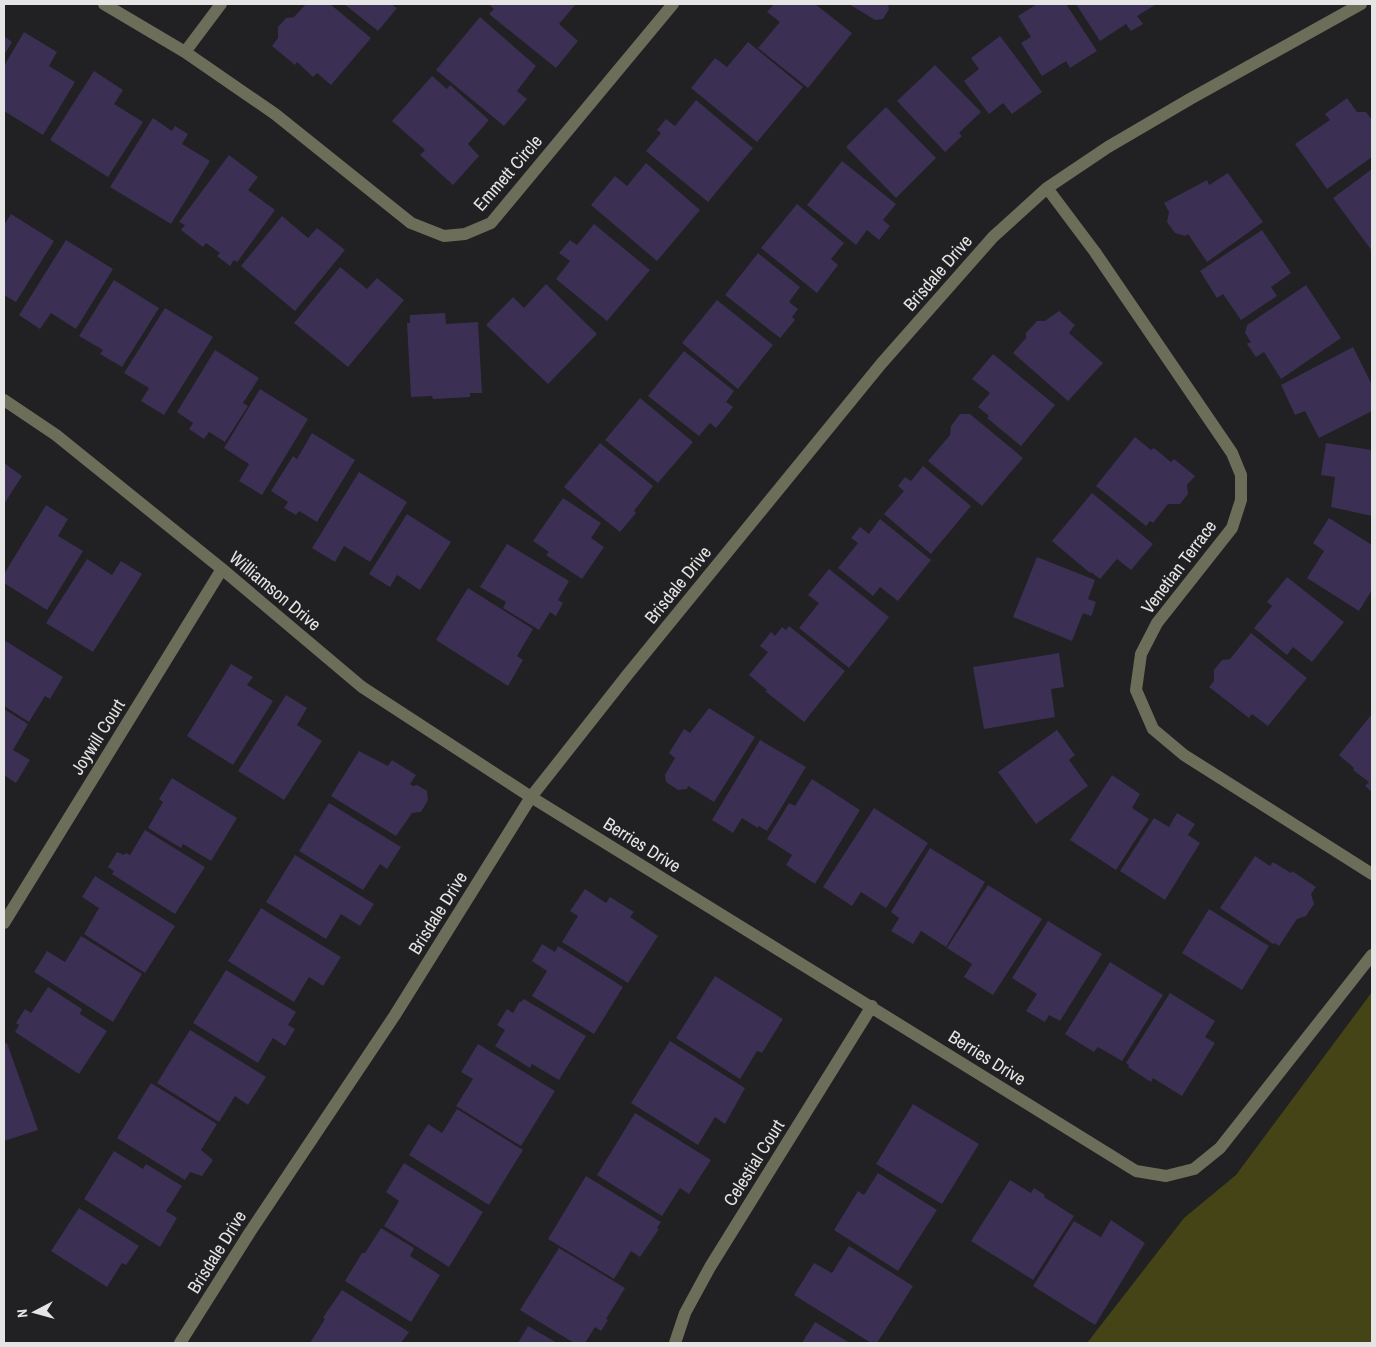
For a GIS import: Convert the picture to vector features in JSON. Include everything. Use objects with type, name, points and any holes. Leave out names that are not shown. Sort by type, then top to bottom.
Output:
[{"type":"street","name":"Emmett Circle","points":[[104,4],[185,52],[275,114],[411,223],[444,236],[465,234],[491,224],[674,4]]},
{"type":"street","points":[[185,52],[221,4]]},
{"type":"street","name":"Brisdale Drive","points":[[180,1343],[250,1232],[395,1015],[531,797],[628,674],[881,364],[993,237],[1047,188],[1108,147],[1190,99],[1362,4]]},
{"type":"street","name":"Venetian Terrace","points":[[1047,188],[1096,252],[1232,453],[1241,475],[1241,500],[1232,528],[1157,623],[1141,654],[1136,690],[1153,728],[1184,755],[1372,874]]},
{"type":"street","name":"Williamson Drive","points":[[4,400],[56,435],[222,569],[362,687],[531,797]]},
{"type":"street","name":"Joywill Court","points":[[4,923],[222,569]]},
{"type":"street","name":"Berries Drive","points":[[531,797],[872,1006],[1136,1171],[1166,1176],[1194,1169],[1220,1148],[1372,955]]},
{"type":"street","name":"Celestial Court","points":[[675,1343],[685,1313],[710,1267],[872,1006]]},
{"type":"shaded area","points":[[1372,992],[1372,1343],[1087,1343],[1184,1218],[1236,1175]]},
{"type":"building","points":[[306,4],[330,4],[371,38],[331,85],[317,73],[313,77],[297,62],[295,65],[272,46],[278,38],[278,27],[286,18],[294,17]]},
{"type":"building","points":[[344,4],[395,4],[393,6],[397,8],[378,31]]},
{"type":"building","points":[[489,4],[574,4],[559,24],[578,41],[556,68],[489,14],[494,9]]},
{"type":"building","points":[[774,4],[815,4],[852,33],[808,88],[758,48],[780,22],[767,12]]},
{"type":"building","points":[[849,4],[888,4],[889,9],[883,19],[875,20]]},
{"type":"building","points":[[1037,4],[1066,4],[1097,51],[1070,68],[1066,61],[1042,76],[1021,43],[1031,37],[1018,16]]},
{"type":"building","points":[[1076,4],[1155,5],[1137,16],[1143,24],[1131,31],[1126,24],[1100,41]]},
{"type":"building","points":[[480,17],[536,66],[517,91],[527,99],[504,126],[436,70]]},
{"type":"building","points":[[24,32],[57,52],[49,66],[75,82],[43,135],[4,111],[4,66]]},
{"type":"building","points":[[4,36],[12,42],[4,55]]},
{"type":"building","points":[[1000,36],[1042,92],[1012,114],[1003,103],[989,114],[964,81],[979,69],[971,58]]},
{"type":"building","points":[[748,42],[803,87],[757,142],[691,88],[715,58],[727,67]]},
{"type":"building","points":[[935,65],[981,112],[959,133],[962,136],[945,152],[897,101]]},
{"type":"building","points":[[94,71],[123,90],[114,104],[143,122],[108,177],[50,140]]},
{"type":"building","points":[[432,76],[447,89],[450,85],[489,120],[468,144],[479,156],[453,185],[420,155],[425,150],[392,121]]},
{"type":"building","points":[[1347,98],[1357,112],[1366,112],[1372,120],[1372,157],[1327,189],[1295,144],[1330,120],[1325,114]]},
{"type":"building","points":[[696,100],[753,148],[708,202],[646,151],[661,133],[657,130],[666,119],[675,126]]},
{"type":"building","points":[[886,107],[936,158],[896,198],[846,147]]},
{"type":"building","points":[[153,118],[172,131],[175,126],[188,134],[182,144],[210,161],[171,224],[110,187]]},
{"type":"building","points":[[229,155],[258,177],[248,190],[275,210],[238,261],[234,260],[230,266],[217,256],[220,253],[206,243],[203,247],[181,230],[185,225],[179,222]]},
{"type":"building","points":[[842,161],[896,204],[883,220],[890,226],[879,240],[867,230],[856,245],[807,205]]},
{"type":"building","points":[[646,163],[700,210],[657,261],[591,205],[615,176],[627,186]]},
{"type":"building","points":[[1372,169],[1372,251],[1333,198]]},
{"type":"building","points":[[1228,173],[1263,222],[1207,262],[1188,234],[1185,236],[1175,233],[1167,222],[1169,212],[1164,203],[1207,180],[1209,185]]},
{"type":"building","points":[[797,204],[844,243],[831,259],[838,265],[817,293],[761,248]]},
{"type":"building","points":[[11,214],[54,241],[16,302],[4,295],[4,225]]},
{"type":"building","points":[[282,216],[308,238],[317,228],[345,250],[295,311],[241,266]]},
{"type":"building","points":[[594,224],[650,270],[607,321],[556,279],[570,261],[559,253],[570,240],[577,245]]},
{"type":"building","points":[[1262,230],[1291,273],[1271,287],[1277,296],[1241,320],[1223,294],[1217,298],[1200,271]]},
{"type":"building","points":[[66,240],[113,269],[76,329],[51,313],[40,329],[19,315]]},
{"type":"building","points":[[758,253],[800,287],[789,302],[798,309],[792,317],[795,320],[780,338],[725,295]]},
{"type":"building","points":[[340,267],[367,289],[377,278],[404,300],[348,367],[294,323]]},
{"type":"building","points":[[114,280],[159,308],[122,367],[100,354],[103,350],[79,336]]},
{"type":"building","points":[[546,284],[597,334],[548,384],[486,325],[513,297],[524,308]]},
{"type":"building","points":[[1306,285],[1341,338],[1281,379],[1264,352],[1256,357],[1247,344],[1251,342],[1245,333],[1247,325]]},
{"type":"building","points":[[717,300],[773,345],[738,389],[682,343]]},
{"type":"building","points":[[165,308],[213,337],[164,415],[141,401],[149,388],[124,373]]},
{"type":"building","points":[[1059,311],[1075,325],[1069,333],[1103,363],[1068,401],[1013,353],[1026,338],[1026,333],[1037,321],[1045,321]]},
{"type":"building","points":[[445,313],[446,324],[478,322],[482,393],[470,393],[470,397],[433,399],[432,396],[411,397],[407,323],[410,323],[410,315]]},
{"type":"building","points":[[1353,347],[1372,385],[1372,411],[1319,438],[1305,411],[1295,415],[1281,385]]},
{"type":"building","points":[[215,350],[259,378],[243,403],[248,406],[225,442],[209,432],[204,439],[189,429],[193,423],[177,412]]},
{"type":"building","points":[[684,351],[734,391],[726,402],[733,407],[716,428],[710,423],[699,436],[648,396]]},
{"type":"building","points":[[993,354],[1055,405],[1021,446],[987,418],[989,416],[978,407],[990,393],[972,379]]},
{"type":"building","points":[[260,389],[308,419],[262,495],[239,481],[249,464],[224,448]]},
{"type":"building","points":[[640,398],[693,442],[658,483],[605,440]]},
{"type":"building","points":[[960,414],[970,414],[1023,458],[982,506],[928,461],[950,435],[951,426]]},
{"type":"building","points":[[312,433],[355,460],[317,522],[299,511],[296,515],[284,508],[288,502],[271,491],[293,456],[297,459]]},
{"type":"building","points":[[1135,437],[1151,450],[1154,448],[1171,462],[1174,459],[1195,476],[1187,485],[1188,494],[1180,504],[1168,504],[1153,523],[1150,521],[1146,526],[1096,486]]},
{"type":"building","points":[[600,443],[653,486],[634,511],[636,513],[620,532],[564,487]]},
{"type":"building","points":[[1326,443],[1372,450],[1372,516],[1331,507],[1335,477],[1321,475]]},
{"type":"building","points":[[4,463],[22,476],[4,504]]},
{"type":"building","points":[[923,466],[971,506],[931,554],[884,514],[904,491],[898,486],[905,477],[911,481]]},
{"type":"building","points":[[359,472],[407,502],[370,562],[344,546],[335,562],[312,548]]},
{"type":"building","points":[[1092,493],[1153,544],[1131,570],[1117,559],[1100,579],[1090,573],[1052,541]]},
{"type":"building","points":[[563,498],[601,523],[591,538],[604,547],[582,579],[546,555],[549,552],[533,541]]},
{"type":"building","points":[[46,505],[68,519],[58,536],[83,551],[47,610],[4,583],[4,574]]},
{"type":"building","points":[[407,514],[451,542],[420,590],[397,575],[390,587],[369,574]]},
{"type":"building","points":[[1329,518],[1372,545],[1372,590],[1359,611],[1307,578],[1324,551],[1313,543]]},
{"type":"building","points":[[880,519],[931,560],[898,601],[880,587],[873,596],[838,568],[858,543],[851,538],[860,527],[869,534]]},
{"type":"building","points":[[507,544],[569,581],[558,600],[563,603],[556,616],[550,612],[539,630],[503,608],[506,602],[480,587]]},
{"type":"building","points":[[1037,557],[1095,580],[1088,599],[1096,602],[1092,614],[1091,616],[1083,613],[1072,641],[1013,617]]},
{"type":"building","points":[[87,559],[112,575],[121,561],[142,574],[93,652],[46,623]]},
{"type":"building","points":[[829,569],[889,617],[849,668],[799,628],[819,603],[808,595]]},
{"type":"building","points":[[1287,577],[1344,622],[1312,662],[1293,647],[1287,655],[1254,628],[1272,606],[1267,602]]},
{"type":"building","points":[[468,588],[533,629],[517,656],[523,660],[508,686],[436,640]]},
{"type":"building","points":[[789,626],[845,671],[804,722],[765,691],[767,690],[749,675],[768,652],[760,646],[771,632],[775,636],[782,627],[786,630]]},
{"type":"building","points":[[1251,633],[1307,678],[1268,726],[1252,714],[1249,718],[1209,687],[1214,681],[1214,670],[1222,660],[1230,659]]},
{"type":"building","points":[[4,640],[63,677],[50,699],[45,696],[29,722],[4,706]]},
{"type":"building","points":[[1059,653],[1064,687],[1051,689],[1055,717],[984,729],[973,667]]},
{"type":"building","points":[[231,664],[253,677],[247,685],[273,701],[233,765],[187,736]]},
{"type":"building","points":[[286,695],[307,708],[297,725],[322,741],[284,800],[238,771]]},
{"type":"building","points":[[709,708],[755,737],[714,802],[688,786],[687,789],[678,790],[666,782],[665,775],[675,758],[669,753],[684,729],[690,733]]},
{"type":"building","points":[[4,709],[28,724],[13,750],[30,760],[16,783],[4,775]]},
{"type":"building","points":[[1372,714],[1372,792],[1365,786],[1369,782],[1353,770],[1354,768],[1339,755]]},
{"type":"building","points":[[1057,730],[1075,755],[1069,760],[1088,786],[1036,824],[998,772]]},
{"type":"building","points":[[760,740],[806,767],[767,831],[742,818],[733,833],[712,820]]},
{"type":"building","points":[[359,751],[388,766],[392,760],[416,775],[410,784],[413,786],[417,785],[427,791],[428,800],[421,812],[412,813],[396,836],[331,796]]},
{"type":"building","points":[[1112,775],[1140,794],[1132,808],[1149,819],[1116,870],[1070,840]]},
{"type":"building","points":[[172,778],[237,818],[211,861],[183,844],[181,848],[148,828],[163,802],[159,799]]},
{"type":"building","points":[[812,779],[860,810],[815,884],[786,865],[792,855],[767,839],[789,803],[795,806]]},
{"type":"building","points":[[329,803],[401,847],[387,869],[380,864],[363,890],[299,851]]},
{"type":"building","points":[[874,808],[928,843],[886,908],[861,892],[852,906],[823,887]]},
{"type":"building","points":[[1177,813],[1195,824],[1188,835],[1200,843],[1165,900],[1120,871],[1154,818],[1169,827]]},
{"type":"building","points":[[145,830],[205,867],[175,914],[112,874],[114,871],[108,867],[117,852],[130,855]]},
{"type":"building","points":[[930,848],[985,882],[946,947],[921,931],[913,944],[891,931],[899,918],[891,912]]},
{"type":"building","points":[[295,855],[374,904],[360,926],[341,914],[326,939],[266,902]]},
{"type":"building","points":[[1255,856],[1270,866],[1273,862],[1291,873],[1292,871],[1316,887],[1311,894],[1314,904],[1306,916],[1297,919],[1279,946],[1275,943],[1273,944],[1220,908]]},
{"type":"building","points":[[95,876],[175,926],[145,973],[84,934],[99,908],[82,897]]},
{"type":"building","points":[[988,885],[1042,919],[993,995],[964,977],[972,964],[947,948]]},
{"type":"building","points":[[585,889],[606,903],[610,897],[634,912],[630,917],[658,936],[628,983],[562,942],[578,916],[570,911]]},
{"type":"building","points":[[261,908],[341,957],[323,986],[309,977],[294,1002],[228,961]]},
{"type":"building","points":[[1209,909],[1269,946],[1242,990],[1182,953]]},
{"type":"building","points":[[1048,921],[1102,954],[1060,1021],[1049,1015],[1045,1022],[1026,1011],[1037,994],[1012,978]]},
{"type":"building","points":[[81,936],[142,974],[113,1022],[34,972],[47,951],[65,962]]},
{"type":"building","points":[[542,944],[555,952],[558,946],[623,987],[594,1034],[532,996],[547,971],[532,961]]},
{"type":"building","points":[[1110,962],[1163,995],[1122,1061],[1098,1047],[1094,1052],[1065,1034]]},
{"type":"building","points":[[226,970],[296,1012],[288,1025],[295,1029],[285,1046],[273,1038],[258,1063],[193,1023]]},
{"type":"building","points":[[715,976],[783,1019],[762,1053],[757,1051],[740,1079],[676,1038]]},
{"type":"building","points":[[48,987],[82,1009],[80,1014],[107,1031],[79,1074],[15,1032],[19,1025],[16,1023],[25,1009],[31,1013]]},
{"type":"building","points":[[1170,993],[1215,1021],[1205,1037],[1215,1043],[1182,1096],[1153,1078],[1151,1082],[1128,1067],[1129,1065],[1126,1063]]},
{"type":"building","points":[[524,999],[586,1036],[559,1080],[532,1064],[530,1068],[495,1046],[505,1030],[497,1025],[507,1009],[513,1013],[520,1001]]},
{"type":"building","points":[[190,1030],[266,1077],[248,1105],[235,1096],[219,1122],[157,1083]]},
{"type":"building","points":[[670,1041],[745,1088],[725,1124],[715,1117],[698,1145],[631,1103]]},
{"type":"building","points":[[7,1043],[38,1130],[4,1141],[4,1044]]},
{"type":"building","points":[[478,1044],[555,1091],[521,1146],[456,1106],[473,1079],[461,1072]]},
{"type":"building","points":[[151,1083],[217,1124],[201,1150],[213,1160],[202,1176],[190,1172],[185,1180],[117,1138]]},
{"type":"building","points":[[913,1104],[979,1144],[942,1204],[876,1164]]},
{"type":"building","points":[[457,1109],[523,1150],[489,1205],[409,1155],[428,1124],[442,1133]]},
{"type":"building","points":[[635,1113],[711,1160],[689,1194],[680,1188],[662,1216],[597,1175]]},
{"type":"building","points":[[114,1151],[143,1169],[146,1164],[182,1186],[166,1211],[177,1218],[160,1247],[84,1199]]},
{"type":"building","points":[[404,1163],[483,1212],[449,1267],[384,1226],[399,1201],[386,1192]]},
{"type":"building","points":[[878,1173],[937,1210],[898,1271],[834,1230],[858,1191],[864,1195]]},
{"type":"building","points":[[586,1176],[661,1222],[657,1228],[659,1229],[640,1257],[631,1251],[614,1279],[548,1239]]},
{"type":"building","points":[[1010,1180],[1031,1193],[1034,1188],[1045,1195],[1044,1197],[1074,1216],[1033,1280],[971,1241]]},
{"type":"building","points":[[79,1208],[139,1246],[126,1265],[122,1263],[107,1287],[51,1251]]},
{"type":"building","points":[[1111,1220],[1145,1243],[1095,1325],[1033,1286],[1074,1221],[1101,1237]]},
{"type":"building","points":[[381,1228],[414,1248],[410,1256],[440,1275],[411,1322],[345,1281],[362,1253],[365,1253]]},
{"type":"building","points":[[849,1246],[913,1286],[877,1343],[871,1343],[794,1295],[814,1263],[832,1273]]},
{"type":"building","points":[[559,1248],[625,1288],[601,1331],[595,1327],[585,1343],[574,1343],[520,1310]]},
{"type":"building","points":[[342,1290],[409,1332],[401,1343],[310,1343],[325,1319],[323,1318],[324,1316]]},
{"type":"building","points":[[815,1322],[850,1343],[802,1343]]},
{"type":"building","points":[[528,1326],[557,1343],[518,1343]]}]
